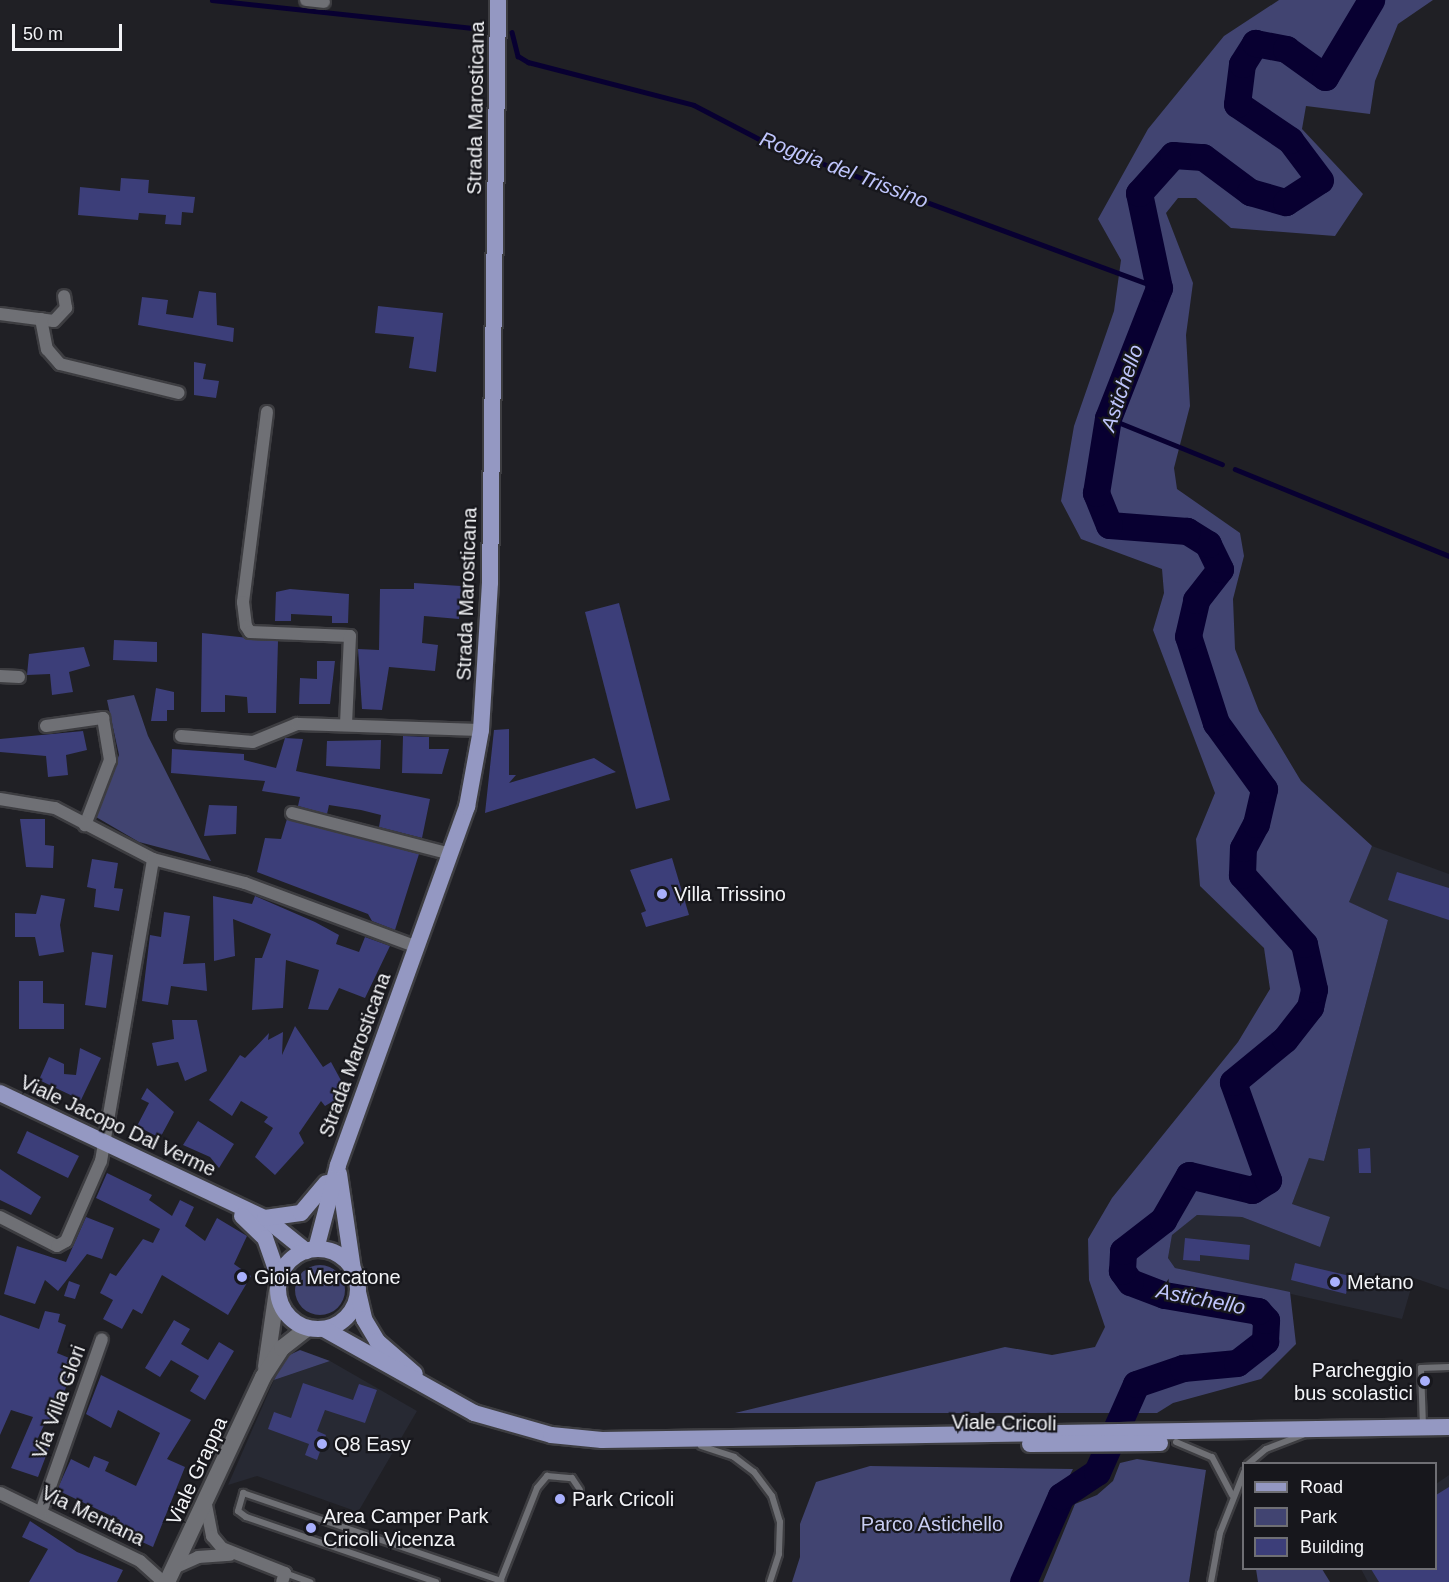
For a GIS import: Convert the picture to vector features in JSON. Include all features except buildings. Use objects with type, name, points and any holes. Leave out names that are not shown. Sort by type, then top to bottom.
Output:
[{"type":"main road","name":"Strada Marosticana","points":[[311,1250],[338,1165],[467,807],[482,730],[490,582],[498,0]]},
{"type":"main road","name":"Viale Jacopo Dal Verme","points":[[0,1094],[265,1218],[311,1250]]},
{"type":"main road","name":"Strada Marosticana","points":[[265,1218],[286,1219],[305,1210],[338,1165]]},
{"type":"main road","name":"Strada Marosticana","points":[[338,1165],[354,1271]]},
{"type":"main road","name":"Viale Jacopo Dal Verme","points":[[218,1197],[259,1228],[278,1284]]},
{"type":"main road","points":[[311,1250],[338,1254],[354,1271],[358,1291],[344,1320],[316,1329],[287,1315],[278,1284],[285,1266],[311,1250]]},
{"type":"main road","name":"Viale Grappa","points":[[263,1377],[278,1284]]},
{"type":"main road","name":"Viale Cricoli","points":[[358,1291],[364,1319],[377,1341],[427,1385]]},
{"type":"main road","name":"Viale Grappa","points":[[165,1582],[176,1567],[206,1505],[263,1377],[282,1348],[316,1329]]},
{"type":"main road","name":"Viale Cricoli","points":[[316,1329],[371,1360],[427,1385],[474,1413],[551,1435],[668,1442],[1070,1439],[1449,1427]]},
{"type":"main road","name":"Viale Cricoli","points":[[1133,1438],[1176,1442],[1268,1431]]},
{"type":"street","points":[[306,0],[324,2]]},
{"type":"street","points":[[0,314],[41,319],[61,315],[64,296]]},
{"type":"street","points":[[41,319],[47,349],[60,364],[179,393]]},
{"type":"street","points":[[267,412],[243,602],[246,626],[250,632],[350,636],[346,724]]},
{"type":"street","points":[[0,676],[20,677]]},
{"type":"street","points":[[46,726],[103,718],[110,760],[85,825]]},
{"type":"street","points":[[181,736],[254,742],[288,725],[346,724],[482,730]]},
{"type":"street","points":[[0,799],[55,808],[153,859],[244,883],[417,947]]},
{"type":"street","points":[[292,813],[451,854]]},
{"type":"street","points":[[0,1217],[57,1246],[66,1241],[108,1144],[153,859]]},
{"type":"street","name":"Via Villa Glori","points":[[41,1512],[102,1339]]},
{"type":"street","name":"Via Mentana","points":[[0,1493],[140,1561],[165,1582]]},
{"type":"street","points":[[206,1505],[212,1536],[230,1554],[284,1578]]},
{"type":"street","points":[[192,1533],[212,1536]]},
{"type":"street","points":[[176,1567],[198,1557],[230,1554]]},
{"type":"lane","points":[[1423,1428],[1421,1368],[1449,1367]]},
{"type":"lane","points":[[1250,1462],[1266,1449],[1310,1432]]},
{"type":"lane","points":[[668,1442],[711,1447],[754,1472],[772,1497],[780,1521],[780,1554],[770,1582]]},
{"type":"lane","points":[[1176,1442],[1212,1457],[1232,1495]]},
{"type":"lane","points":[[436,1582],[246,1517],[238,1511],[243,1493],[501,1582],[547,1476],[572,1478],[580,1490]]},
{"type":"lane","points":[[1211,1582],[1232,1495],[1242,1476]]},
{"type":"lane","points":[[284,1578],[310,1582]]},
{"type":"shaded area","points":[[1372,846],[1449,874],[1449,1290],[1414,1278],[1402,1319],[1175,1268],[1168,1258],[1172,1234],[1197,1215],[1242,1217],[1320,1247],[1292,1204],[1309,1157],[1324,1161],[1388,920],[1348,902]]},
{"type":"shaded area","name":"Q8 Easy","points":[[330,1361],[417,1411],[358,1512],[257,1476],[228,1485],[274,1380]]},
{"type":"shaded area","points":[[1449,1475],[1449,1582],[1368,1582],[1362,1570],[1437,1570],[1437,1483]]},
{"type":"green space","points":[[1279,0],[1433,0],[1398,24],[1375,81],[1370,114],[1306,106],[1302,129],[1363,194],[1335,236],[1231,228],[1196,198],[1178,198],[1166,213],[1193,283],[1186,335],[1190,406],[1174,468],[1177,489],[1240,533],[1244,556],[1233,599],[1235,649],[1259,711],[1301,781],[1372,846],[1349,902],[1388,920],[1324,1161],[1309,1158],[1292,1204],[1330,1217],[1320,1247],[1242,1217],[1197,1215],[1172,1235],[1168,1258],[1175,1268],[1290,1292],[1296,1344],[1261,1379],[1173,1403],[1157,1413],[735,1413],[1005,1347],[1052,1355],[1095,1347],[1105,1327],[1089,1280],[1088,1239],[1112,1198],[1238,1042],[1270,989],[1264,948],[1200,886],[1196,839],[1215,793],[1153,630],[1164,593],[1162,569],[1081,539],[1061,501],[1074,426],[1114,311],[1121,260],[1098,219],[1148,129],[1224,36]]},
{"type":"green space","points":[[134,695],[148,736],[211,861],[139,842],[96,817],[119,755],[107,700]]},
{"type":"green space","points":[[320,1265],[329,1267],[340,1276],[345,1290],[343,1299],[334,1310],[320,1315],[311,1313],[300,1304],[295,1290],[297,1281],[306,1270]]},
{"type":"green space","points":[[300,1350],[330,1361],[274,1380],[285,1357]]},
{"type":"green space","points":[[1137,1459],[1206,1470],[1189,1582],[1043,1582],[1075,1504],[1097,1495],[1113,1481],[1120,1463]]},
{"type":"green space","name":"Parco Astichello","points":[[870,1466],[1073,1469],[1015,1582],[792,1582],[800,1557],[800,1524],[816,1482]]},
{"type":"green space","points":[[1256,1570],[1323,1570],[1330,1582],[1258,1582]]},
{"type":"waterway","name":"Roggia del Trissino","points":[[212,0],[473,28]]},
{"type":"waterway","name":"Astichello","points":[[1023,1582],[1061,1496],[1097,1472],[1136,1384],[1183,1368],[1237,1363],[1265,1341],[1266,1320],[1258,1311],[1164,1295],[1130,1282],[1122,1271],[1123,1251],[1163,1220],[1189,1175],[1252,1190],[1268,1180],[1233,1082],[1285,1039],[1310,1007],[1314,989],[1304,944],[1242,875],[1243,848],[1256,824],[1264,789],[1216,723],[1188,636],[1196,600],[1220,569],[1208,544],[1187,531],[1109,525],[1096,493],[1108,418],[1159,288],[1139,193],[1173,155],[1203,157],[1250,192],[1286,202],[1320,180],[1290,140],[1237,104],[1242,64],[1255,43],[1286,49],[1325,77],[1371,0]]},
{"type":"waterway","name":"Roggia del Trissino","points":[[512,32],[518,56],[528,62],[694,105],[767,143],[1159,288]]},
{"type":"waterway","points":[[1108,418],[1222,464]]},
{"type":"waterway","points":[[1235,469],[1449,556]]},
{"type":"place","name":"Villa Trissino","points":[[662,894]]},
{"type":"place","name":"Gioia Mercatone","points":[[242,1277]]},
{"type":"place","name":"Metano","points":[[1335,1282]]},
{"type":"place","name":"Parcheggio bus scolastici","points":[[1425,1381]]},
{"type":"place","name":"Q8 Easy","points":[[322,1444]]},
{"type":"place","name":"Park Cricoli","points":[[560,1499]]},
{"type":"place","name":"Area Camper Park Cricoli Vicenza","points":[[311,1528]]}]
